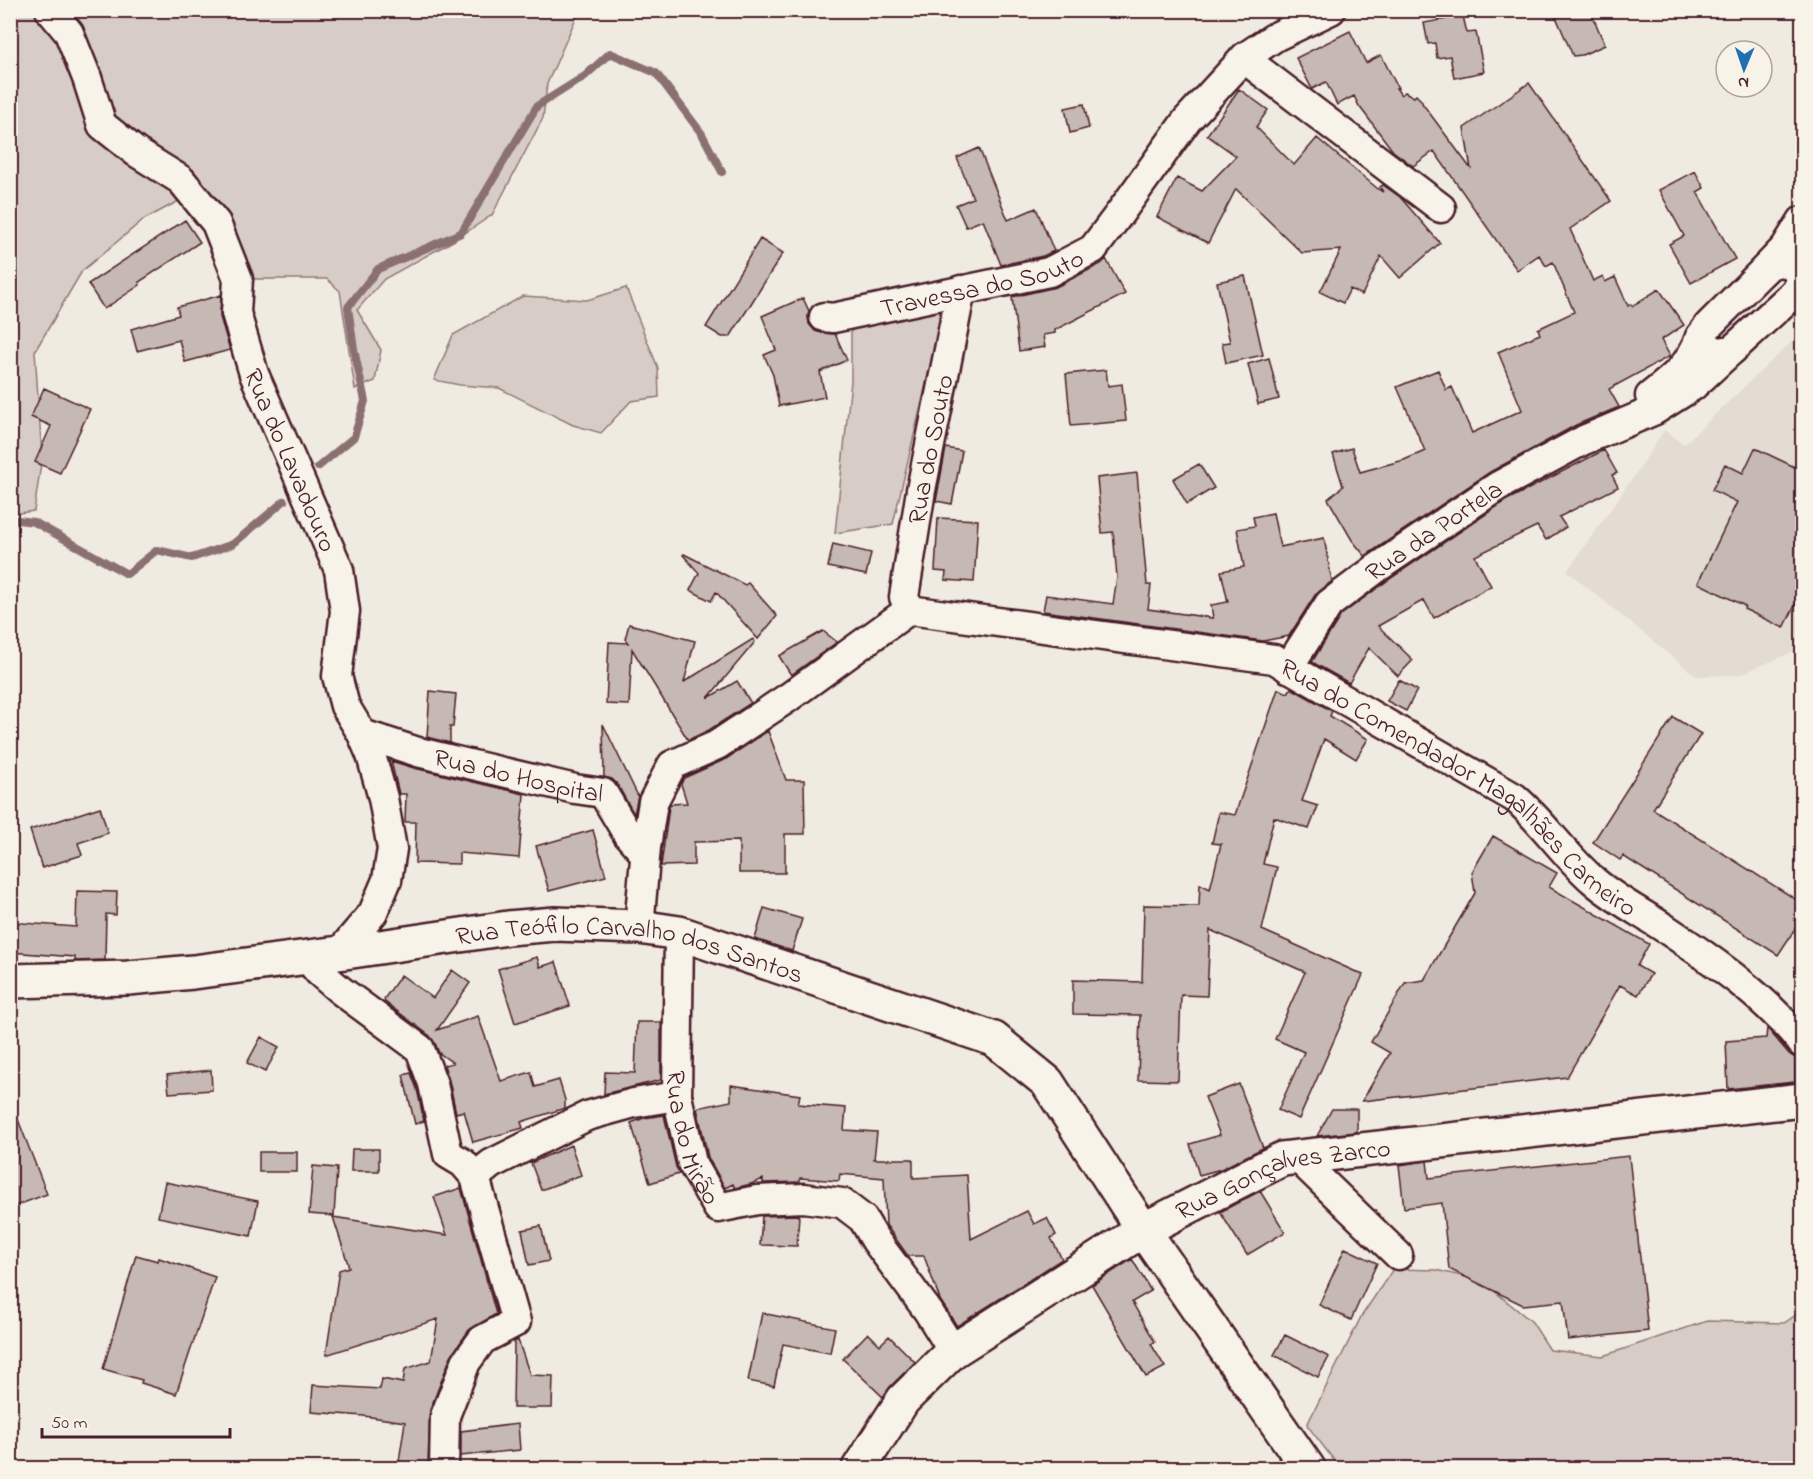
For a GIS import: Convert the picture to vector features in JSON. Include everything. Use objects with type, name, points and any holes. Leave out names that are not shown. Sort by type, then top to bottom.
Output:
[{"type":"main road","name":"Rua Teófilo Carvalho dos Santos","points":[[10,981],[128,978],[307,958],[508,927],[555,924],[639,927],[679,933],[994,1039],[1047,1082],[1143,1230],[1308,1468]]},
{"type":"main road","name":"Rua Gonçalves Zarco","points":[[859,1468],[903,1400],[952,1351],[1143,1230],[1282,1160],[1803,1100]]},
{"type":"street","name":"Rua do Lavadouro","points":[[50,10],[69,33],[102,125],[135,152],[181,180],[216,223],[238,279],[236,313],[254,374],[339,570],[345,611],[337,676],[345,706],[362,734],[371,755],[383,798],[392,849],[387,880],[373,913],[339,953]]},
{"type":"street","name":"Travessa do Souto","points":[[824,317],[832,318],[1049,272],[1093,249],[1187,120],[1245,57],[1275,37],[1331,10]]},
{"type":"street","points":[[1245,57],[1441,208]]},
{"type":"street","name":"Rua da Portela","points":[[1756,278],[1785,248],[1803,221]]},
{"type":"street","name":"Rua da Portela","points":[[1288,668],[1329,604],[1377,568],[1498,486],[1608,429],[1674,377],[1691,358],[1700,337],[1708,326],[1769,265],[1784,261],[1796,268],[1802,280],[1794,293],[1694,386],[1655,410],[1626,424],[1608,429]]},
{"type":"street","name":"Rua do Souto","points":[[909,610],[904,597],[919,501],[961,290]]},
{"type":"street","points":[[1700,337],[1708,348],[1722,352],[1732,350]]},
{"type":"street","points":[[639,927],[645,854],[653,802],[672,765],[717,745],[789,697],[909,610]]},
{"type":"street","name":"Rua do Comendador Magalhães Carneiro","points":[[909,610],[1274,659],[1515,798],[1534,814],[1593,880],[1667,929],[1743,984],[1786,1022],[1803,1043]]},
{"type":"street","name":"Rua do Hospital","points":[[362,734],[418,752],[575,789],[603,793],[628,835],[645,854]]},
{"type":"street","name":"Rua do Mirão","points":[[679,933],[677,1096],[692,1163],[718,1208],[757,1200],[804,1198],[842,1203],[863,1219],[876,1241],[928,1311],[952,1351]]},
{"type":"street","points":[[307,958],[340,990],[420,1050],[433,1084],[448,1154],[464,1163],[475,1177],[516,1322],[482,1340],[466,1362],[445,1416],[444,1468]]},
{"type":"street","points":[[475,1177],[491,1164],[587,1116],[634,1102],[677,1096]]},
{"type":"street","points":[[1297,1158],[1398,1255]]},
{"type":"shaded area","points":[[10,11],[579,11],[547,84],[543,118],[492,215],[453,241],[384,279],[357,310],[381,350],[375,381],[355,389],[340,291],[327,279],[238,279],[192,194],[143,220],[82,271],[35,351],[42,457],[34,511],[11,514]]},
{"type":"shaded area","points":[[626,288],[658,368],[659,397],[631,401],[601,433],[573,425],[499,388],[434,380],[453,335],[523,296],[587,300]]},
{"type":"shaded area","points":[[944,308],[893,524],[835,533],[851,381],[851,328]]},
{"type":"shaded area","points":[[1802,332],[1802,648],[1739,675],[1696,676],[1567,571],[1664,430],[1684,444]]},
{"type":"shaded area","points":[[1393,1269],[1436,1270],[1482,1281],[1532,1322],[1550,1350],[1603,1356],[1707,1321],[1784,1323],[1802,1311],[1802,1468],[1340,1468],[1307,1425],[1361,1317]]},
{"type":"building","points":[[1553,10],[1590,10],[1605,45],[1582,55],[1573,56]]},
{"type":"building","points":[[1463,16],[1467,33],[1476,32],[1484,72],[1454,78],[1450,56],[1437,58],[1435,43],[1428,44],[1424,23]]},
{"type":"building","points":[[1350,31],[1366,63],[1381,55],[1401,95],[1405,92],[1414,97],[1416,95],[1422,101],[1471,169],[1464,128],[1529,83],[1611,201],[1570,229],[1593,281],[1603,276],[1605,282],[1615,277],[1628,306],[1631,304],[1632,306],[1659,289],[1684,325],[1661,340],[1670,356],[1609,389],[1619,407],[1576,425],[1490,472],[1365,556],[1352,540],[1328,499],[1343,486],[1333,454],[1352,448],[1360,472],[1404,460],[1425,451],[1397,387],[1438,370],[1446,390],[1452,387],[1472,433],[1522,410],[1498,352],[1540,334],[1538,329],[1574,312],[1553,262],[1546,266],[1539,255],[1517,270],[1434,151],[1413,166],[1393,151],[1354,96],[1337,105],[1326,82],[1312,89],[1296,58]]},
{"type":"building","points":[[1239,89],[1268,110],[1256,127],[1294,165],[1317,138],[1378,189],[1383,192],[1380,187],[1383,185],[1400,197],[1440,243],[1400,278],[1381,256],[1362,295],[1350,289],[1343,303],[1320,292],[1341,250],[1302,253],[1236,189],[1208,243],[1157,217],[1177,178],[1202,191],[1236,156],[1207,135]]},
{"type":"building","points":[[1084,104],[1089,128],[1070,133],[1065,108]]},
{"type":"building","points":[[979,148],[1008,220],[1036,208],[1054,251],[1043,256],[1001,265],[983,220],[966,227],[956,205],[973,198],[957,158]]},
{"type":"building","points":[[1695,171],[1704,188],[1697,192],[1735,259],[1691,283],[1669,244],[1684,236],[1659,190]]},
{"type":"building","points":[[185,220],[200,242],[139,282],[140,285],[104,309],[88,284]]},
{"type":"building","points":[[760,239],[783,253],[730,337],[722,337],[706,327]]},
{"type":"building","points":[[1106,259],[1125,294],[1055,330],[1055,333],[1043,335],[1045,347],[1019,351],[1012,297],[1056,287],[1101,264]]},
{"type":"building","points":[[1245,276],[1263,355],[1226,363],[1222,343],[1230,342],[1217,282]]},
{"type":"building","points":[[221,295],[220,317],[230,350],[185,362],[179,340],[137,351],[131,329],[179,315],[177,307]]},
{"type":"building","points":[[803,298],[809,311],[809,324],[815,331],[835,334],[847,360],[820,372],[825,397],[779,406],[773,375],[764,355],[776,350],[762,316]]},
{"type":"building","points":[[1269,358],[1279,399],[1258,404],[1248,364]]},
{"type":"building","points":[[1106,370],[1108,386],[1122,384],[1126,421],[1071,426],[1066,374]]},
{"type":"building","points":[[44,388],[90,409],[60,473],[35,462],[51,426],[31,417]]},
{"type":"building","points":[[946,448],[962,451],[952,504],[936,501]]},
{"type":"building","points":[[1755,448],[1803,471],[1803,589],[1784,628],[1698,583],[1737,502],[1712,490],[1725,464],[1743,473]]},
{"type":"building","points":[[1604,450],[1617,473],[1612,475],[1618,487],[1559,517],[1566,527],[1546,540],[1537,526],[1475,556],[1491,586],[1434,618],[1424,600],[1378,626],[1413,660],[1398,676],[1369,648],[1349,683],[1312,662],[1341,615],[1387,581],[1507,500]]},
{"type":"building","points":[[1199,464],[1214,488],[1187,504],[1173,479]]},
{"type":"building","points":[[1137,473],[1147,585],[1151,585],[1148,609],[1213,618],[1211,605],[1228,602],[1221,571],[1244,567],[1237,529],[1255,526],[1253,517],[1273,513],[1280,547],[1324,538],[1332,581],[1315,595],[1289,636],[1263,641],[1043,611],[1046,595],[1113,604],[1117,577],[1113,532],[1102,533],[1097,478]]},
{"type":"building","points":[[938,518],[978,520],[974,582],[945,580],[946,572],[935,571]]},
{"type":"building","points":[[833,544],[871,553],[866,575],[828,567]]},
{"type":"building","points":[[684,554],[745,585],[748,583],[777,616],[758,639],[716,592],[711,601],[690,590],[699,573]]},
{"type":"building","points":[[629,624],[695,641],[684,682],[753,639],[755,642],[708,698],[737,681],[751,703],[709,730],[688,740],[632,649],[629,705],[606,704],[609,642],[628,643],[625,639]]},
{"type":"building","points":[[823,631],[837,642],[791,675],[779,656]]},
{"type":"building","points":[[1399,680],[1417,690],[1406,711],[1387,701]]},
{"type":"building","points":[[1291,688],[1332,711],[1330,716],[1368,739],[1356,759],[1324,739],[1302,801],[1318,806],[1309,829],[1274,817],[1263,864],[1277,867],[1262,930],[1363,975],[1299,1119],[1278,1110],[1304,1052],[1275,1039],[1305,972],[1210,930],[1207,996],[1181,995],[1178,1081],[1138,1080],[1140,1015],[1073,1014],[1073,980],[1142,982],[1144,905],[1199,906],[1200,884],[1210,889],[1221,844],[1212,843],[1219,812],[1235,815],[1278,689],[1288,693]]},
{"type":"building","points":[[430,691],[456,694],[453,727],[450,727],[450,743],[427,737]]},
{"type":"building","points":[[1673,717],[1701,734],[1653,809],[1803,904],[1803,917],[1778,955],[1623,856],[1620,860],[1593,842]]},
{"type":"building","points":[[603,724],[638,796],[634,814],[617,784],[612,779],[604,777]]},
{"type":"building","points":[[768,731],[786,780],[804,780],[805,834],[785,834],[785,873],[739,873],[739,841],[694,842],[694,865],[661,866],[669,807],[671,804],[687,803],[681,784],[684,778],[726,759]]},
{"type":"building","points":[[391,761],[524,794],[519,858],[459,853],[459,864],[415,863],[416,822],[405,822],[406,794],[399,794]]},
{"type":"building","points":[[100,807],[108,833],[78,843],[82,855],[42,868],[30,830]]},
{"type":"building","points":[[593,830],[606,876],[549,891],[536,846]]},
{"type":"building","points":[[1493,836],[1557,873],[1549,887],[1649,944],[1637,966],[1651,974],[1638,995],[1620,985],[1567,1077],[1362,1101],[1390,1053],[1371,1042],[1405,983],[1424,980],[1475,893],[1472,872]]},
{"type":"building","points":[[77,891],[117,892],[116,915],[106,914],[105,960],[75,961],[75,957],[10,952],[10,922],[76,927]]},
{"type":"building","points":[[764,908],[802,919],[792,951],[755,939]]},
{"type":"building","points":[[537,957],[540,967],[556,962],[570,1006],[515,1023],[498,969]]},
{"type":"building","points":[[452,970],[470,983],[437,1030],[478,1016],[501,1081],[531,1072],[535,1087],[559,1080],[565,1108],[521,1122],[523,1128],[473,1142],[464,1111],[456,1113],[444,1065],[453,1063],[439,1053],[430,1036],[384,999],[401,975],[433,998]]},
{"type":"building","points":[[637,1022],[661,1022],[661,1080],[604,1094],[605,1072],[635,1073]]},
{"type":"building","points":[[1767,1028],[1795,1058],[1795,1082],[1728,1089],[1726,1041],[1766,1038]]},
{"type":"building","points":[[261,1037],[279,1047],[265,1072],[247,1063]]},
{"type":"building","points":[[211,1070],[212,1090],[169,1093],[167,1075]]},
{"type":"building","points":[[411,1073],[424,1121],[415,1124],[403,1075]]},
{"type":"building","points":[[1239,1084],[1263,1148],[1221,1169],[1199,1175],[1190,1144],[1220,1135],[1205,1097]]},
{"type":"building","points":[[731,1085],[800,1095],[798,1104],[846,1108],[844,1130],[877,1132],[874,1159],[913,1159],[913,1178],[967,1175],[971,1239],[1027,1211],[1034,1224],[1047,1218],[1056,1235],[1051,1238],[1062,1259],[957,1326],[940,1300],[924,1256],[908,1256],[886,1225],[884,1178],[840,1174],[839,1181],[800,1178],[800,1182],[763,1183],[763,1179],[735,1188],[733,1184],[725,1188],[708,1157],[697,1108],[731,1101]]},
{"type":"building","points":[[10,1104],[12,1104],[47,1194],[10,1208]]},
{"type":"building","points":[[1332,1109],[1357,1109],[1357,1132],[1317,1136]]},
{"type":"building","points":[[664,1115],[679,1174],[650,1183],[631,1123]]},
{"type":"building","points":[[571,1145],[581,1175],[541,1190],[531,1163]]},
{"type":"building","points":[[352,1149],[379,1149],[379,1171],[351,1171]]},
{"type":"building","points":[[259,1152],[297,1152],[297,1172],[259,1172]]},
{"type":"building","points":[[1629,1156],[1648,1331],[1568,1340],[1563,1301],[1523,1305],[1449,1269],[1442,1203],[1404,1208],[1399,1165],[1427,1161],[1429,1178]]},
{"type":"building","points":[[313,1166],[337,1168],[334,1216],[309,1214]]},
{"type":"building","points":[[165,1182],[258,1201],[251,1236],[158,1217]]},
{"type":"building","points":[[461,1188],[496,1314],[469,1330],[451,1356],[430,1410],[428,1468],[398,1468],[405,1422],[311,1412],[313,1385],[380,1389],[382,1379],[403,1383],[405,1369],[431,1361],[438,1319],[326,1355],[339,1270],[349,1267],[333,1217],[447,1235],[434,1197]]},
{"type":"building","points":[[1260,1191],[1285,1232],[1247,1255],[1220,1212]]},
{"type":"building","points":[[799,1215],[797,1246],[760,1245],[762,1216]]},
{"type":"building","points":[[541,1226],[549,1261],[529,1265],[522,1230]]},
{"type":"building","points":[[1345,1248],[1377,1263],[1351,1320],[1319,1305]]},
{"type":"building","points":[[136,1255],[158,1261],[159,1258],[215,1277],[176,1394],[141,1383],[142,1380],[103,1369]]},
{"type":"building","points":[[1132,1259],[1151,1291],[1132,1302],[1155,1342],[1151,1344],[1165,1367],[1146,1377],[1092,1285]]},
{"type":"building","points":[[762,1313],[835,1328],[830,1353],[783,1344],[774,1386],[748,1381]]},
{"type":"building","points":[[868,1333],[880,1345],[889,1336],[915,1362],[883,1397],[843,1359]]},
{"type":"building","points":[[1285,1335],[1329,1357],[1318,1377],[1274,1355]]},
{"type":"building","points":[[518,1340],[530,1375],[553,1376],[552,1408],[513,1408],[514,1342]]},
{"type":"building","points":[[518,1424],[520,1450],[461,1456],[461,1431]]},
{"type":"waterway","points":[[318,467],[354,437],[365,401],[348,307],[378,269],[461,233],[537,106],[585,76],[610,53],[656,73],[702,134],[722,172]]},
{"type":"waterway","points":[[10,519],[34,522],[127,574],[157,550],[192,558],[233,544],[284,501]]}]
